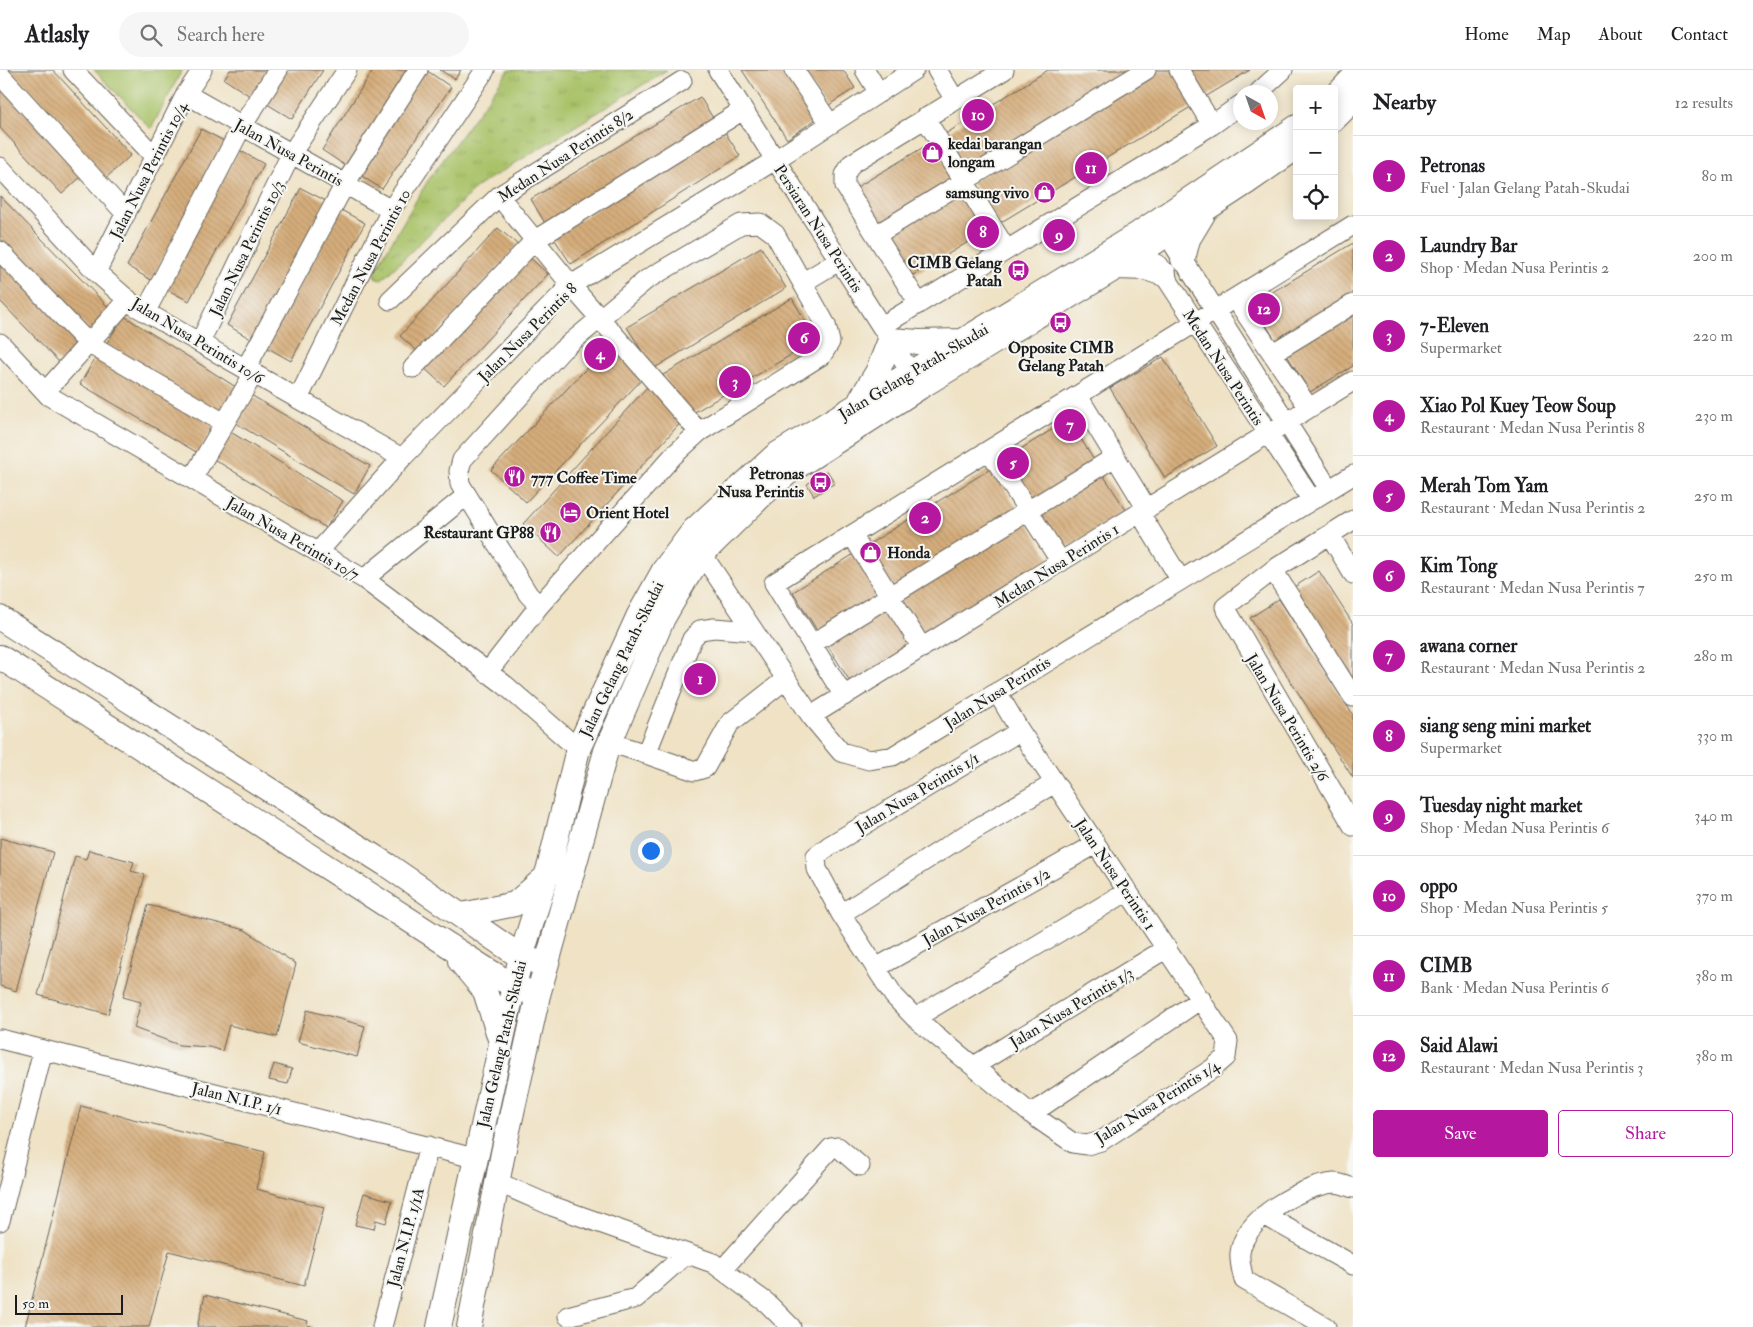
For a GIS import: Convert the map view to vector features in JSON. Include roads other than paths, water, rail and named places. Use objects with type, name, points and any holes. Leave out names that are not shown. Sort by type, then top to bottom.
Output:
[{"type":"main road","points":[[1338,94],[1353,78]]},
{"type":"main road","points":[[1338,116],[1353,100]]},
{"type":"main road","name":"Jalan Gelang Patah-Skudai","points":[[469,1327],[497,1182],[545,965],[609,742],[663,618],[702,554],[762,495],[790,471],[915,379],[962,340],[1163,228],[1293,130]]},
{"type":"main road","name":"Jalan Gelang Patah-Skudai","points":[[1163,228],[1207,209],[1293,150]]},
{"type":"main road","points":[[1183,259],[1188,239],[1207,209]]},
{"type":"main road","name":"Jalan Gelang Patah-Skudai","points":[[439,1327],[474,1158],[521,957],[546,876],[578,749],[638,615],[664,570],[694,530],[776,455],[858,403],[915,379],[1117,267],[1142,241]]},
{"type":"main road","points":[[1117,267],[1146,268],[1164,274]]},
{"type":"main road","points":[[858,403],[878,371],[886,333],[919,342],[962,340]]},
{"type":"main road","points":[[0,618],[462,915],[521,957],[545,965]]},
{"type":"main road","points":[[0,657],[515,987],[538,995]]},
{"type":"main road","points":[[462,915],[515,904],[546,876]]},
{"type":"main road","points":[[445,942],[485,991],[501,1042]]},
{"type":"street","points":[[73,70],[155,157]]},
{"type":"street","name":"Jalan Nusa Perintis 10/4","points":[[96,272],[186,94],[202,70]]},
{"type":"street","points":[[146,311],[242,126],[278,70]]},
{"type":"street","name":"Jalan Nusa Perintis 10/3","points":[[200,342],[292,154],[347,70]]},
{"type":"street","points":[[192,479],[224,424],[345,184],[418,70]]},
{"type":"street","name":"Medan Nusa Perintis 10","points":[[298,399],[391,210],[485,70]]},
{"type":"street","name":"Persiaran Nusa Perintis","points":[[718,70],[915,379]]},
{"type":"street","points":[[794,70],[830,124]]},
{"type":"street","points":[[865,70],[879,93]]},
{"type":"street","name":"Jalan Nusa Perintis 8","points":[[318,552],[402,458],[571,285],[775,160],[914,70]]},
{"type":"street","points":[[937,70],[956,100]]},
{"type":"street","points":[[919,304],[845,186],[845,175],[852,164],[1004,70]]},
{"type":"street","points":[[876,234],[1146,70]]},
{"type":"street","points":[[1179,70],[1212,125]]},
{"type":"street","points":[[1267,85],[1283,70]]},
{"type":"street","points":[[0,75],[126,214]]},
{"type":"street","name":"Medan Nusa Perintis 8/2","points":[[390,300],[499,196],[682,80]]},
{"type":"street","name":"Jalan Nusa Perintis","points":[[186,94],[391,210]]},
{"type":"street","points":[[413,368],[534,240],[743,110]]},
{"type":"street","points":[[886,333],[919,304],[1233,111]]},
{"type":"street","points":[[925,118],[1006,249]]},
{"type":"street","name":"Jalan Nusa Perintis 10/6","points":[[0,167],[96,272],[135,306],[402,458]]},
{"type":"street","points":[[499,196],[571,285],[699,432]]},
{"type":"street","points":[[487,673],[539,606],[673,456],[699,432],[822,355],[830,342],[826,325],[775,234],[760,223],[741,224],[646,280],[562,350],[462,460],[459,471],[464,490],[528,594],[539,606]]},
{"type":"street","points":[[811,716],[844,696],[774,583],[1353,225]]},
{"type":"street","points":[[1163,228],[1329,489]]},
{"type":"street","name":"Medan Nusa Perintis","points":[[1142,241],[1311,499]]},
{"type":"street","points":[[0,251],[88,343],[224,424]]},
{"type":"street","points":[[802,283],[840,260]]},
{"type":"street","points":[[1235,298],[1309,408]]},
{"type":"street","points":[[45,392],[128,299]]},
{"type":"street","points":[[1273,354],[1353,304]]},
{"type":"street","name":"Jalan Nusa Perintis 10/7","points":[[0,343],[45,392],[364,579],[505,685],[578,749]]},
{"type":"street","name":"Medan Nusa Perintis 1","points":[[844,696],[1353,381]]},
{"type":"street","points":[[1078,396],[1115,457],[1180,579]]},
{"type":"street","points":[[989,450],[1061,562]]},
{"type":"street","points":[[812,644],[1115,457]]},
{"type":"street","name":"Jalan Nusa Perintis","points":[[702,554],[811,716],[842,752],[869,760],[893,756],[1353,475]]},
{"type":"street","points":[[364,579],[464,490]]},
{"type":"street","points":[[1353,520],[1273,570],[1353,697]]},
{"type":"street","points":[[852,535],[922,648]]},
{"type":"street","points":[[1330,535],[1353,574]]},
{"type":"street","name":"Jalan Nusa Perintis 2/6","points":[[1273,570],[1225,607],[1350,816]]},
{"type":"street","points":[[646,754],[692,640],[700,630],[714,628],[754,632]]},
{"type":"street","points":[[609,742],[695,771],[705,768],[730,723],[786,679]]},
{"type":"street","name":"Jalan Nusa Perintis 1","points":[[997,692],[1020,731],[1228,1041],[1226,1057]]},
{"type":"street","name":"Jalan Nusa Perintis 1/1","points":[[842,914],[817,869],[816,856],[829,846],[1020,731]]},
{"type":"street","points":[[1056,784],[966,835],[842,914],[894,996],[915,1018],[1031,1114],[1201,999]]},
{"type":"street","name":"Jalan Nusa Perintis 1/2","points":[[876,968],[1096,844]]},
{"type":"street","points":[[915,1018],[1128,891]]},
{"type":"street","name":"Jalan Nusa Perintis 1/3","points":[[974,1066],[1167,948]]},
{"type":"street","name":"Jalan N.I.P. 1/1","points":[[0,1039],[474,1158]]},
{"type":"street","points":[[0,1221],[43,1050]]},
{"type":"street","name":"Jalan Nusa Perintis 1/4","points":[[1031,1114],[1073,1143],[1087,1145],[1101,1141],[1212,1069],[1226,1057]]},
{"type":"street","name":"Jalan N.I.P. 1/1A","points":[[382,1327],[429,1146]]},
{"type":"street","points":[[722,1270],[831,1148],[838,1147],[860,1166]]},
{"type":"street","points":[[497,1182],[552,1206],[713,1264],[767,1303],[790,1327]]},
{"type":"street","points":[[1317,1325],[1244,1280],[1240,1254],[1247,1234],[1264,1214],[1302,1192],[1344,1185]]},
{"type":"street","points":[[1264,1214],[1353,1265]]},
{"type":"street","points":[[568,1316],[636,1298],[686,1254]]},
{"type":"place","name":"oppo","points":[[978,115]]},
{"type":"place","name":"kedai barangan longam","points":[[932,152]]},
{"type":"place","name":"CIMB","points":[[1091,168]]},
{"type":"place","name":"samsung vivo","points":[[1045,192]]},
{"type":"place","name":"siang seng mini market","points":[[983,232]]},
{"type":"place","name":"Tuesday night market","points":[[1059,235]]},
{"type":"place","name":"CIMB Gelang Patah","points":[[1018,271]]},
{"type":"place","name":"Said Alawi","points":[[1264,309]]},
{"type":"place","name":"Opposite CIMB Gelang Patah","points":[[1061,323]]},
{"type":"place","name":"Kim Tong","points":[[804,338]]},
{"type":"place","name":"Xiao Pol Kuey Teow Soup","points":[[600,354]]},
{"type":"place","name":"7-Eleven","points":[[735,382]]},
{"type":"place","name":"awana corner","points":[[1070,425]]},
{"type":"place","name":"Merah Tom Yam","points":[[1013,463]]},
{"type":"place","name":"777 Coffee Time","points":[[515,477]]},
{"type":"place","name":"Petronas Nusa Perintis","points":[[820,482]]},
{"type":"place","name":"Orient Hotel","points":[[570,512]]},
{"type":"place","name":"Laundry Bar","points":[[925,518]]},
{"type":"place","name":"Restaurant GP88","points":[[550,532]]},
{"type":"place","name":"Honda","points":[[871,552]]},
{"type":"place","name":"Petronas","points":[[700,679]]}]
